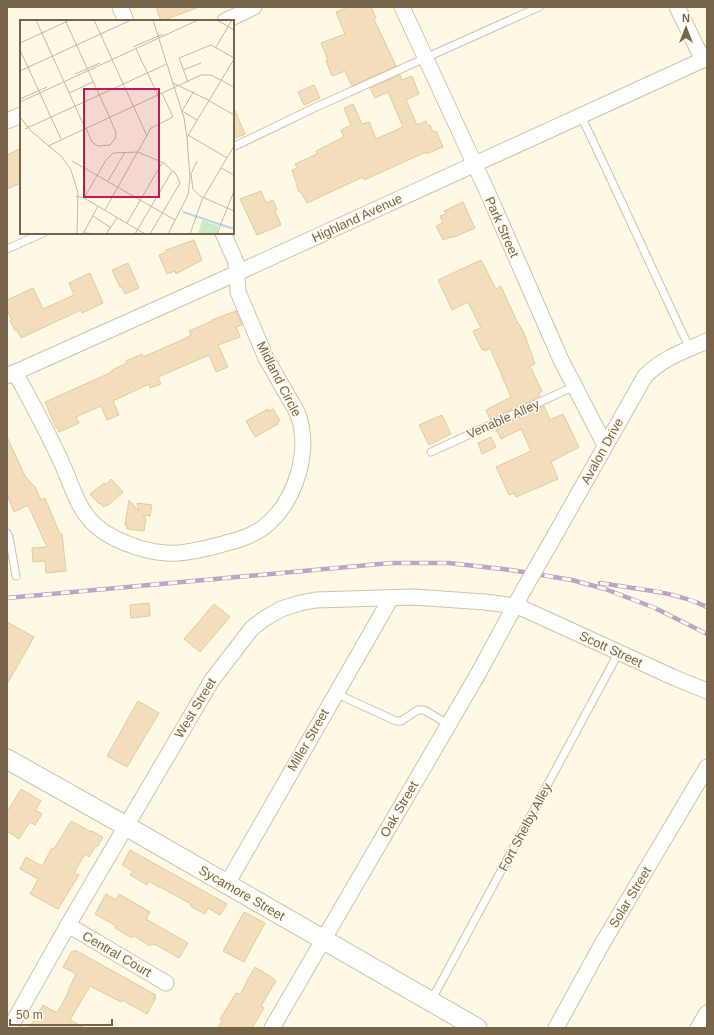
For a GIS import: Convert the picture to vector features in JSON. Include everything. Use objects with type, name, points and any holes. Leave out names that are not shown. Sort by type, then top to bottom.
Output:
[{"type":"street","points":[[120,7],[126,20]]},
{"type":"street","points":[[227,20],[254,7]]},
{"type":"street","name":"Park Street","points":[[402,7],[561,360],[605,445]]},
{"type":"street","points":[[677,7],[705,59]]},
{"type":"street","name":"Highland Avenue","points":[[9,374],[237,273],[705,59]]},
{"type":"street","points":[[7,121],[20,115]]},
{"type":"street","name":"Midland Circle","points":[[9,374],[59,456],[78,505],[98,528],[112,537],[132,546],[155,552],[177,553],[203,549],[250,535],[264,528],[275,517],[290,495],[297,478],[302,456],[303,434],[298,412],[266,358],[238,292],[236,262],[223,234]]},
{"type":"street","name":"Avalon Drive","points":[[524,589],[645,376],[655,366],[664,360],[707,341]]},
{"type":"street","name":"Oak Street","points":[[272,1028],[516,606],[524,589]]},
{"type":"street","name":"West Street","points":[[10,1028],[212,680],[252,628],[281,609],[316,600],[413,597],[516,606]]},
{"type":"street","name":"Miller Street","points":[[226,884],[391,598]]},
{"type":"street","name":"Scott Street","points":[[516,606],[707,691]]},
{"type":"street","name":"Sycamore Street","points":[[7,759],[477,1028]]},
{"type":"street","name":"Solar Street","points":[[556,1028],[602,944],[707,767]]},
{"type":"street","name":"Central Court","points":[[68,926],[166,983]]},
{"type":"street","points":[[698,1028],[707,1013]]},
{"type":"lane","points":[[234,148],[314,108],[539,7]]},
{"type":"lane","points":[[581,116],[690,349]]},
{"type":"lane","points":[[7,249],[41,234]]},
{"type":"lane","name":"Venable Alley","points":[[431,452],[575,386]]},
{"type":"lane","points":[[7,533],[16,576]]},
{"type":"lane","name":"Fort Shelby Alley","points":[[431,1001],[619,652]]},
{"type":"lane","points":[[335,693],[396,722],[401,721],[418,710],[424,710],[448,724]]},
{"type":"building","points":[[156,7],[197,7],[164,20],[161,20]]},
{"type":"building","points":[[348,7],[371,7],[376,18],[374,19],[396,66],[352,86],[345,71],[332,76],[326,61],[328,60],[321,43],[345,34],[336,12]]},
{"type":"building","points":[[400,75],[402,80],[412,76],[419,94],[406,100],[417,125],[426,121],[428,126],[430,125],[433,132],[436,131],[443,147],[426,154],[426,152],[364,180],[363,177],[307,203],[301,192],[299,192],[292,170],[297,168],[295,164],[317,154],[316,151],[344,137],[341,130],[351,125],[344,108],[353,104],[362,124],[369,122],[376,139],[403,127],[388,92],[375,98],[370,88]]},
{"type":"building","points":[[314,85],[320,98],[304,105],[298,92]]},
{"type":"building","points":[[234,108],[245,134],[234,139]]},
{"type":"building","points":[[20,148],[20,183],[7,189],[7,155]]},
{"type":"building","points":[[261,191],[266,203],[273,200],[277,210],[275,211],[281,225],[257,235],[240,199]]},
{"type":"building","points":[[463,202],[475,228],[452,238],[443,240],[436,226],[443,223],[440,216],[446,214],[444,211]]},
{"type":"building","points":[[194,240],[202,260],[176,274],[175,271],[167,274],[159,255],[166,252],[166,250]]},
{"type":"building","points":[[481,260],[496,289],[501,286],[518,324],[524,333],[535,364],[530,366],[542,391],[539,393],[540,396],[490,419],[486,410],[511,397],[490,348],[485,351],[484,349],[482,350],[473,331],[481,328],[468,302],[452,310],[438,280]]},
{"type":"building","points":[[128,263],[139,288],[125,294],[112,270]]},
{"type":"building","points":[[90,273],[103,303],[82,313],[81,310],[21,338],[17,330],[15,331],[7,310],[7,300],[33,288],[43,309],[74,295],[69,283]]},
{"type":"building","points":[[236,311],[242,325],[236,327],[240,337],[218,345],[228,367],[216,372],[209,355],[158,377],[161,384],[150,388],[149,384],[113,401],[119,415],[107,420],[101,406],[76,417],[79,423],[59,432],[57,427],[56,428],[45,402],[112,372],[112,370],[127,363],[126,361],[142,354],[143,357],[184,339],[191,335],[189,331]]},
{"type":"building","points":[[544,406],[550,420],[563,414],[579,447],[551,462],[558,479],[516,497],[514,493],[509,495],[496,467],[531,451],[521,429],[501,439],[495,428]]},
{"type":"building","points":[[268,409],[269,411],[273,409],[280,421],[277,423],[278,424],[255,437],[246,421]]},
{"type":"building","points":[[442,415],[451,434],[429,445],[419,425]]},
{"type":"building","points":[[7,437],[25,476],[35,487],[41,500],[45,498],[60,534],[62,534],[66,571],[46,573],[45,561],[33,562],[32,548],[47,547],[28,505],[14,512],[9,500],[7,490]]},
{"type":"building","points":[[491,437],[496,447],[482,454],[478,443]]},
{"type":"building","points":[[111,479],[123,492],[107,506],[103,507],[90,494],[104,483],[105,485]]},
{"type":"building","points":[[129,500],[139,511],[137,503],[152,505],[150,516],[143,515],[146,519],[144,531],[127,529],[127,525],[125,525]]},
{"type":"building","points":[[149,603],[150,616],[131,618],[130,605]]},
{"type":"building","points":[[214,604],[230,617],[200,652],[184,639]]},
{"type":"building","points":[[7,622],[34,637],[7,684]]},
{"type":"building","points":[[138,701],[159,713],[127,767],[107,756]]},
{"type":"building","points":[[21,789],[41,801],[35,810],[42,814],[35,825],[30,822],[19,839],[7,831],[7,812]]},
{"type":"building","points":[[71,821],[103,837],[89,857],[85,854],[74,873],[79,875],[58,909],[30,894],[38,879],[20,869],[26,857],[42,866],[52,848],[54,849]]},
{"type":"building","points":[[130,850],[227,904],[220,915],[208,908],[205,914],[190,906],[191,904],[149,881],[147,885],[130,875],[133,871],[122,865]]},
{"type":"building","points":[[106,894],[116,900],[119,894],[150,912],[146,919],[188,943],[179,958],[156,945],[152,944],[150,946],[134,936],[132,938],[115,928],[116,926],[95,914]]},
{"type":"building","points":[[244,912],[265,923],[244,962],[223,951]]},
{"type":"building","points":[[75,950],[156,995],[154,998],[156,998],[147,1014],[122,1000],[121,1002],[90,986],[70,1020],[84,1028],[29,1028],[43,1005],[57,1013],[76,974],[63,967],[72,951],[74,952]]},
{"type":"building","points":[[255,967],[276,981],[261,1006],[264,1008],[252,1028],[218,1028],[222,1021],[220,1019],[236,993],[240,994]]},
{"type":"railway","points":[[7,598],[391,563],[449,563],[511,570],[572,580],[605,589],[655,608],[707,634]]},
{"type":"railway","points":[[600,583],[668,594],[681,597],[707,607]]}]
